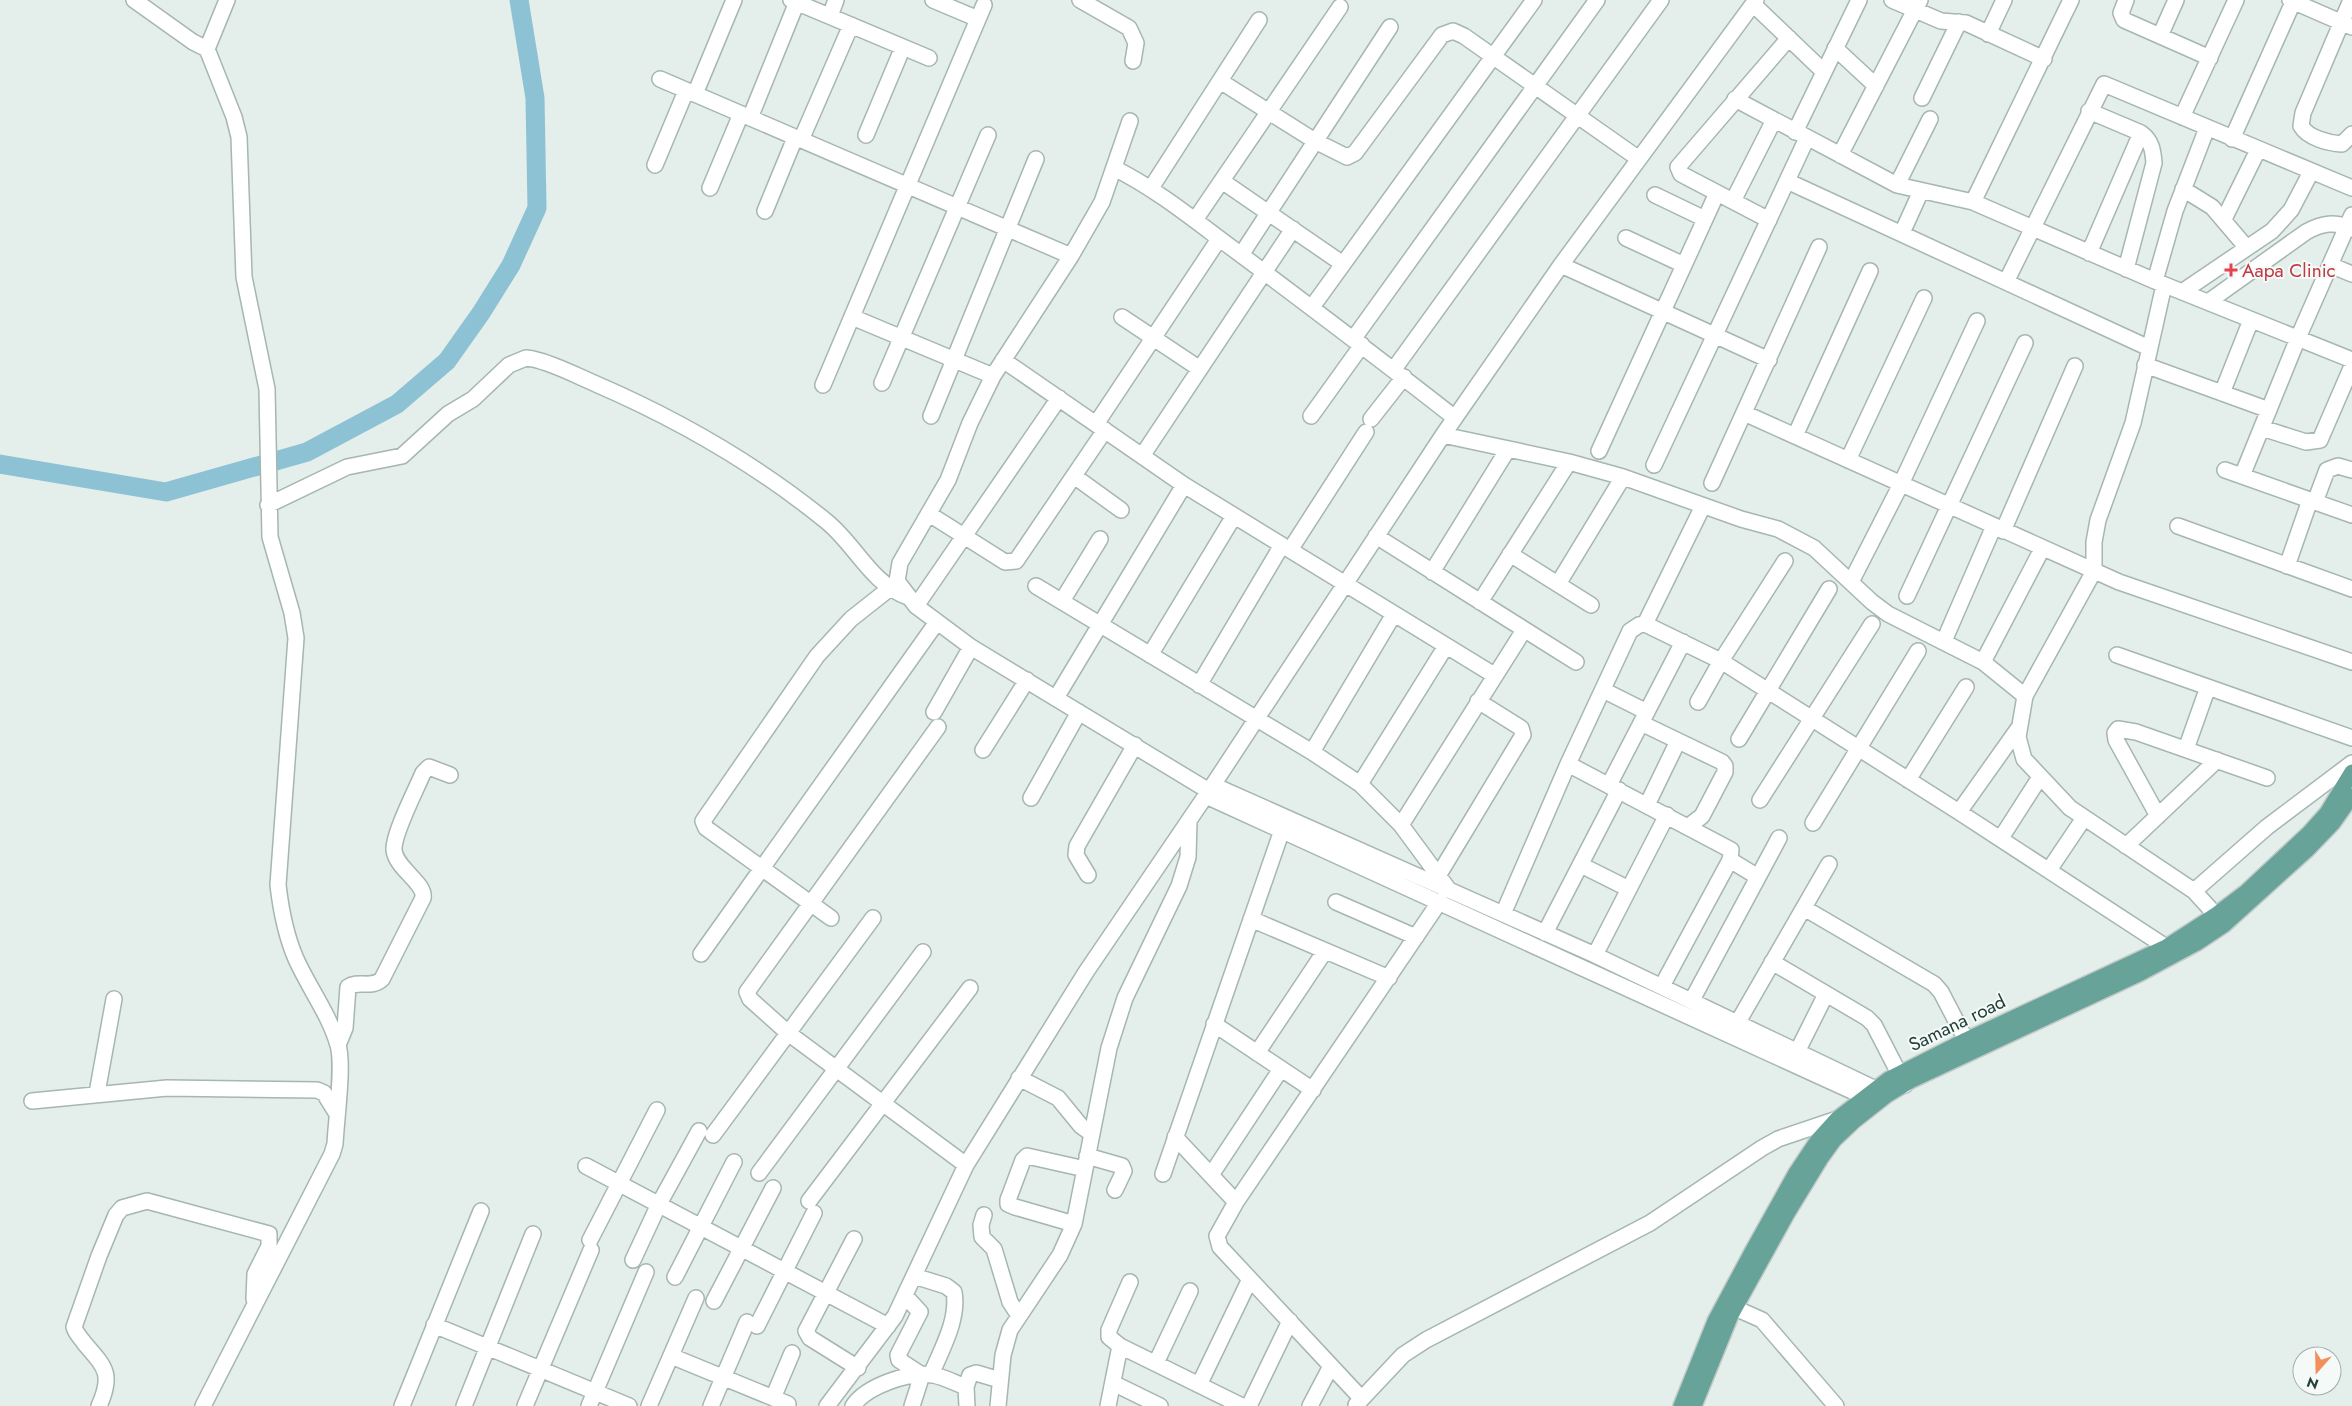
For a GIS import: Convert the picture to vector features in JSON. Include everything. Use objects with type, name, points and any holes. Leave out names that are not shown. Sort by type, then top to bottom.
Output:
[{"type":"main road","name":"Samana road","points":[[1902,1079],[1975,1049],[2141,973],[2197,943],[2246,892],[2309,833],[2326,813],[2352,772]]},
{"type":"main road","name":"Samana road","points":[[1681,1406],[1715,1321],[1753,1250],[1796,1173],[1818,1140],[1837,1119],[1966,1040],[2220,920],[2308,850],[2333,823],[2352,796]]},
{"type":"main road","name":"Samana road","points":[[1694,1406],[1735,1308],[1788,1212],[1834,1140],[1876,1095]]},
{"type":"street","points":[[134,0],[193,42],[207,49],[234,117],[239,137],[244,277],[267,389],[270,536],[292,614],[296,638],[278,885],[280,905],[296,959],[330,1023],[338,1045],[340,1062],[335,1144],[332,1154],[309,1202],[254,1303],[203,1406]]},
{"type":"street","points":[[207,49],[228,0]]},
{"type":"street","points":[[655,165],[734,0]]},
{"type":"street","points":[[830,16],[836,0]]},
{"type":"street","points":[[933,0],[978,19]]},
{"type":"street","points":[[1312,307],[1534,0]]},
{"type":"street","points":[[1311,416],[1358,342],[1596,0]]},
{"type":"street","points":[[1199,685],[1286,548],[1368,425],[1399,373],[1661,0]]},
{"type":"street","points":[[1654,465],[1787,182],[1823,72],[1859,0]]},
{"type":"street","points":[[1892,0],[1918,6],[1947,22],[1960,22],[2044,58]]},
{"type":"street","points":[[1988,34],[2004,0]]},
{"type":"street","points":[[1973,202],[2071,0]]},
{"type":"street","points":[[2126,0],[2121,13],[2124,20],[2210,58]]},
{"type":"street","points":[[2160,36],[2176,0]]},
{"type":"street","points":[[2182,117],[2236,0]]},
{"type":"street","points":[[2351,0],[2347,24],[2303,112],[2301,126],[2312,135],[2333,143],[2342,144],[2352,134]]},
{"type":"street","points":[[710,188],[746,116],[794,1],[929,58]]},
{"type":"street","points":[[2232,139],[2293,1],[2347,24]]},
{"type":"street","points":[[1090,2],[1121,22],[1132,32],[1136,43],[1133,61]]},
{"type":"street","points":[[827,1406],[858,1368],[888,1326],[905,1296],[966,1165],[1086,972],[1189,821],[1454,418],[1561,265],[1754,2],[1823,72]]},
{"type":"street","points":[[823,385],[984,5]]},
{"type":"street","points":[[1840,155],[1918,6]]},
{"type":"street","points":[[1195,220],[1340,7]]},
{"type":"street","points":[[912,602],[897,581],[898,570],[948,480],[972,418],[993,376],[1071,256],[1102,202],[1132,177],[1220,81],[1259,20]]},
{"type":"street","points":[[1922,98],[1960,22]]},
{"type":"street","points":[[765,211],[851,25]]},
{"type":"street","points":[[1241,255],[1390,27]]},
{"type":"street","points":[[1220,81],[1315,141],[1341,156],[1347,157],[1355,153],[1442,35],[1448,32],[1459,33],[1639,159]]},
{"type":"street","points":[[1769,220],[1681,174],[1678,167],[1788,38]]},
{"type":"street","points":[[866,135],[903,47]]},
{"type":"street","points":[[1834,48],[1876,86]]},
{"type":"street","points":[[660,79],[1071,256]]},
{"type":"street","points":[[2006,282],[2102,85],[2107,84],[2232,139],[2352,188]]},
{"type":"street","points":[[1735,99],[1897,185],[1921,192],[1973,202],[2159,283],[2352,360]]},
{"type":"street","points":[[2089,111],[2142,133],[2148,138],[2153,148],[2154,164],[2126,269]]},
{"type":"street","points":[[1733,201],[1774,120]]},
{"type":"street","points":[[1897,185],[1930,120]]},
{"type":"street","points":[[1130,121],[1132,177]]},
{"type":"street","points":[[2207,128],[2183,189],[2159,283],[2149,348],[2133,423],[2098,520],[2094,542],[2094,571],[2025,696],[2018,737],[2024,759],[2040,777],[2084,818],[2194,892],[2220,920]]},
{"type":"street","points":[[2089,253],[2142,133]]},
{"type":"street","points":[[882,382],[988,135]]},
{"type":"street","points":[[2224,219],[2258,150]]},
{"type":"street","points":[[931,416],[1036,159]]},
{"type":"street","points":[[2182,292],[2272,231],[2282,222],[2291,210],[2311,172]]},
{"type":"street","points":[[1132,177],[1195,220],[1312,307],[1399,373],[1454,418]]},
{"type":"street","points":[[1222,181],[1343,264]]},
{"type":"street","points":[[1787,182],[1902,233],[2149,348]]},
{"type":"street","points":[[2183,189],[2204,200],[2224,219],[2247,248]]},
{"type":"street","points":[[1599,451],[1717,192]]},
{"type":"street","points":[[1902,233],[1921,192]]},
{"type":"street","points":[[1655,195],[1705,219]]},
{"type":"street","points":[[2208,302],[2306,232],[2319,225],[2332,223],[2350,224],[2298,338],[2242,476]]},
{"type":"street","points":[[1142,456],[1263,271],[1293,229]]},
{"type":"street","points":[[1626,238],[1684,265]]},
{"type":"street","points":[[929,514],[1006,562],[1016,561],[1074,476],[1153,339],[1219,239]]},
{"type":"street","points":[[1712,483],[1819,247]]},
{"type":"street","points":[[1561,265],[1769,360]]},
{"type":"street","points":[[2330,265],[2352,274]]},
{"type":"street","points":[[1795,436],[1870,271]]},
{"type":"street","points":[[1848,460],[1924,298]]},
{"type":"street","points":[[852,317],[993,376]]},
{"type":"street","points":[[1122,318],[1200,369]]},
{"type":"street","points":[[2222,393],[2251,320]]},
{"type":"street","points":[[1851,582],[1901,484],[1977,321]]},
{"type":"street","points":[[1907,596],[2025,343]]},
{"type":"street","points":[[268,500],[347,467],[402,456],[448,414],[473,399],[509,365],[519,360],[533,359],[622,396],[673,421],[738,459],[826,520],[841,534],[868,568],[884,584],[912,602],[972,647],[1209,790],[1282,830],[1444,896],[1503,914],[1595,955],[1798,1050],[1876,1095]]},
{"type":"street","points":[[1003,360],[1184,485],[1494,675]]},
{"type":"street","points":[[2145,365],[2269,410]]},
{"type":"street","points":[[1944,641],[2075,366]]},
{"type":"street","points":[[2262,428],[2306,442],[2320,440],[2347,391],[2352,366]]},
{"type":"street","points":[[912,602],[963,535],[1059,398]]},
{"type":"street","points":[[1744,413],[2042,549],[2119,582],[2352,662]]},
{"type":"street","points":[[1443,434],[1569,462],[1778,529],[1798,538],[1814,548],[1888,614],[1983,662],[2025,696]]},
{"type":"street","points":[[1432,572],[1508,449]]},
{"type":"street","points":[[1480,602],[1569,462]]},
{"type":"street","points":[[2287,566],[2312,501],[2327,470],[2338,466],[2352,470]]},
{"type":"street","points":[[2225,470],[2352,515]]},
{"type":"street","points":[[1074,476],[1121,510]]},
{"type":"street","points":[[1558,584],[1623,478]]},
{"type":"street","points":[[1056,698],[1184,485]]},
{"type":"street","points":[[1645,624],[1703,506]]},
{"type":"street","points":[[1150,655],[1234,516]]},
{"type":"street","points":[[2178,526],[2352,589]]},
{"type":"street","points":[[1376,536],[1576,662]]},
{"type":"street","points":[[1062,601],[1100,539]]},
{"type":"street","points":[[1983,662],[2042,549]]},
{"type":"street","points":[[1510,554],[1591,605]]},
{"type":"street","points":[[1698,702],[1721,660],[1785,561]]},
{"type":"street","points":[[831,918],[706,828],[703,821],[704,816],[817,656],[884,584]]},
{"type":"street","points":[[1036,586],[1312,752],[1360,784],[1401,825],[1438,876],[1444,896]]},
{"type":"street","points":[[1739,739],[1829,589]]},
{"type":"street","points":[[1312,752],[1394,614]]},
{"type":"street","points":[[701,954],[937,622]]},
{"type":"street","points":[[1503,914],[1568,764],[1630,631],[1639,625],[1645,624],[1721,660],[1812,720],[2001,838],[2166,947]]},
{"type":"street","points":[[1760,800],[1872,624]]},
{"type":"street","points":[[1401,825],[1524,630]]},
{"type":"street","points":[[1545,933],[1581,865],[1644,717],[1683,642]]},
{"type":"street","points":[[1360,784],[1446,646]]},
{"type":"street","points":[[934,712],[972,647]]},
{"type":"street","points":[[1813,823],[1918,650]]},
{"type":"street","points":[[2117,655],[2352,738]]},
{"type":"street","points":[[983,750],[1027,680]]},
{"type":"street","points":[[1908,780],[1966,687]]},
{"type":"street","points":[[2186,749],[2208,687]]},
{"type":"street","points":[[1603,690],[1678,741],[1722,762],[1726,769],[1702,816],[1689,826]]},
{"type":"street","points":[[1438,876],[1523,735],[1522,728],[1478,701]]},
{"type":"street","points":[[1031,798],[1079,712]]},
{"type":"street","points":[[1959,812],[2020,726]]},
{"type":"street","points":[[938,727],[809,903],[747,992],[750,999],[788,1033],[966,1165]]},
{"type":"street","points":[[2158,816],[2116,740],[2115,734],[2118,730],[2125,729],[2267,778]]},
{"type":"street","points":[[1647,805],[1678,741]]},
{"type":"street","points":[[1088,875],[1076,856],[1077,846],[1135,745]]},
{"type":"street","points":[[2126,846],[2217,760]]},
{"type":"street","points":[[2194,892],[2267,827],[2352,763]]},
{"type":"street","points":[[1568,764],[1729,847],[1732,853],[1662,986]]},
{"type":"street","points":[[338,1045],[345,1028],[348,987],[352,984],[376,984],[382,979],[423,898],[423,890],[398,861],[394,846],[423,773],[429,767],[450,775]]},
{"type":"street","points":[[2001,838],[2040,777]]},
{"type":"street","points":[[1209,790],[1876,1095]]},
{"type":"street","points":[[1595,955],[1667,815]]},
{"type":"street","points":[[2049,870],[2084,818]]},
{"type":"street","points":[[998,1406],[1004,1346],[1010,1330],[1060,1255],[1074,1224],[1105,1063],[1125,998],[1165,918],[1185,868],[1190,846],[1189,821]]},
{"type":"street","points":[[1163,1174],[1282,830]]},
{"type":"street","points":[[1692,1000],[1780,838]]},
{"type":"street","points":[[1730,860],[1758,877]]},
{"type":"street","points":[[1738,1022],[1829,864]]},
{"type":"street","points":[[1581,865],[1629,889]]},
{"type":"street","points":[[1444,896],[1219,1229],[1217,1241],[1220,1247],[1332,1366],[1358,1402],[1403,1355],[1426,1340],[1650,1223],[1778,1139],[1837,1119]]},
{"type":"street","points":[[1336,902],[1416,937]]},
{"type":"street","points":[[1804,908],[1934,984],[1944,997],[1966,1040]]},
{"type":"street","points":[[633,1260],[659,1204],[706,1133],[788,1033],[873,918]]},
{"type":"street","points":[[1251,919],[1389,978]]},
{"type":"street","points":[[1257,1053],[1325,951]]},
{"type":"street","points":[[759,1173],[835,1068],[923,952]]},
{"type":"street","points":[[1772,962],[1874,1025],[1880,1032],[1902,1079]]},
{"type":"street","points":[[711,1406],[723,1377],[784,1270],[811,1207],[883,1103],[970,988]]},
{"type":"street","points":[[1798,1050],[1826,994]]},
{"type":"street","points":[[97,1093],[114,999]]},
{"type":"street","points":[[1214,1024],[1313,1090]]},
{"type":"street","points":[[1211,1175],[1281,1069]]},
{"type":"street","points":[[1019,1078],[1058,1098],[1081,1126],[1092,1134]]},
{"type":"street","points":[[32,1101],[97,1093],[167,1088],[317,1090],[324,1093],[337,1114]]},
{"type":"street","points":[[525,1406],[590,1245],[619,1183],[657,1110]]},
{"type":"street","points":[[1175,1137],[1236,1202]]},
{"type":"street","points":[[1074,1224],[1008,1204],[1026,1156],[1122,1166],[1124,1171],[1115,1190]]},
{"type":"street","points":[[675,1277],[734,1162]]},
{"type":"street","points":[[586,1166],[888,1326]]},
{"type":"street","points":[[714,1301],[773,1188]]},
{"type":"street","points":[[99,1406],[108,1383],[105,1369],[79,1337],[74,1327],[99,1256],[116,1215],[122,1208],[147,1201],[269,1234],[269,1246],[255,1274],[254,1303]]},
{"type":"street","points":[[402,1406],[480,1211]]},
{"type":"street","points":[[984,1215],[980,1231],[995,1253],[996,1262],[1004,1278],[1010,1302],[1019,1316]]},
{"type":"street","points":[[464,1406],[533,1234]]},
{"type":"street","points":[[854,1239],[806,1327],[807,1335],[858,1368]]},
{"type":"street","points":[[589,1406],[646,1272]]},
{"type":"street","points":[[912,1406],[950,1325],[954,1307],[954,1292],[946,1286],[914,1276]]},
{"type":"street","points":[[1199,1385],[1250,1279]]},
{"type":"street","points":[[1130,1282],[1108,1334],[1120,1346],[1242,1406]]},
{"type":"street","points":[[1156,1364],[1190,1291]]},
{"type":"street","points":[[905,1296],[920,1312],[898,1358],[926,1375],[966,1387]]},
{"type":"street","points":[[649,1406],[696,1298]]},
{"type":"street","points":[[1735,1308],[1762,1320],[1836,1406]]},
{"type":"street","points":[[1250,1406],[1290,1321]]},
{"type":"street","points":[[434,1325],[629,1406]]},
{"type":"street","points":[[1108,1406],[1120,1346]]},
{"type":"street","points":[[767,1399],[792,1353]]},
{"type":"street","points":[[671,1356],[723,1377],[767,1399],[788,1404]]},
{"type":"street","points":[[1310,1406],[1332,1366]]},
{"type":"street","points":[[967,1406],[966,1387],[968,1377],[972,1373],[1000,1380]]},
{"type":"street","points":[[852,1406],[861,1396],[876,1387],[926,1375]]},
{"type":"street","points":[[1112,1382],[1160,1406]]},
{"type":"waterway","points":[[0,464],[166,492],[307,452],[397,404],[447,361],[481,313],[511,265],[537,208],[535,98],[519,0]]},
{"type":"place","name":"Aapa Clinic","points":[[2231,270]]}]
